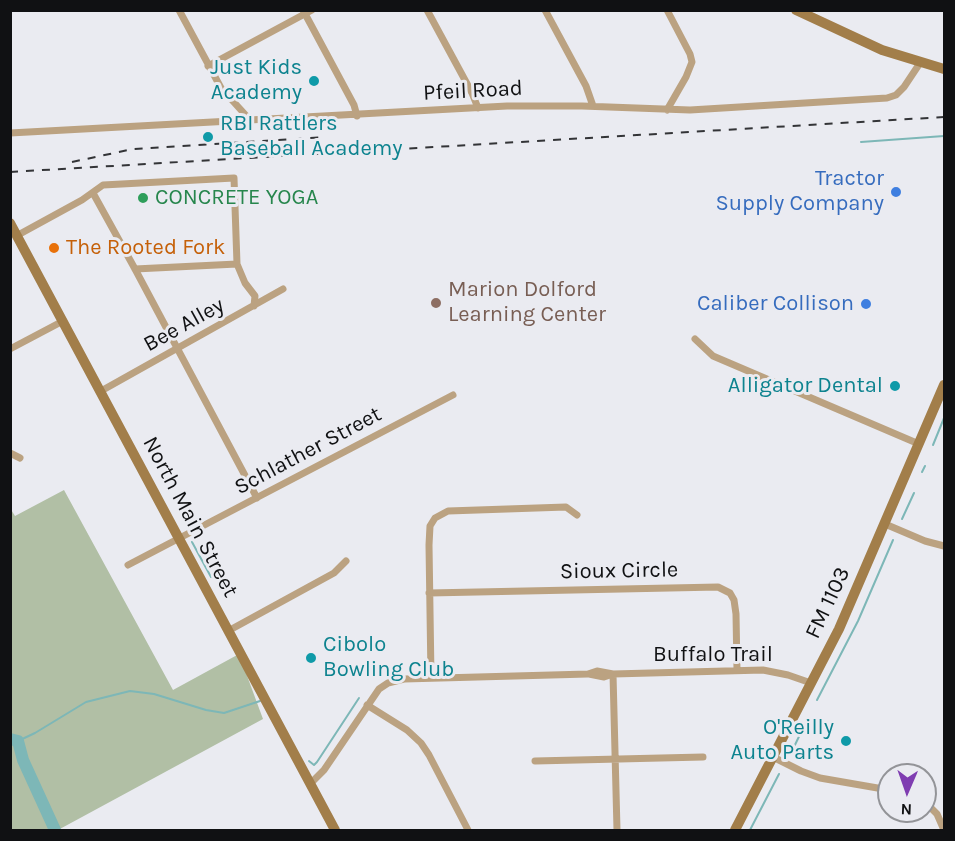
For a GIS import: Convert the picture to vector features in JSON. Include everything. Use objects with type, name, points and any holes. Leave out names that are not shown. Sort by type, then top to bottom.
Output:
[{"type":"street","points":[[179,10],[221,88],[251,121]]},
{"type":"street","points":[[427,10],[478,108]]},
{"type":"street","points":[[545,10],[586,86],[593,106]]},
{"type":"street","points":[[667,10],[692,62],[667,110]]},
{"type":"street","points":[[796,10],[882,50],[945,69]]},
{"type":"street","points":[[208,66],[307,12],[354,105],[357,116]]},
{"type":"street","name":"Pfeil Road","points":[[10,133],[357,116],[507,106],[593,106],[667,110],[887,98],[896,95],[904,87],[920,63]]},
{"type":"street","points":[[18,236],[103,185],[234,178],[237,264],[245,283],[255,296],[254,306]]},
{"type":"street","points":[[93,193],[257,498]]},
{"type":"street","name":"North Main Street","points":[[10,223],[335,831]]},
{"type":"street","points":[[135,269],[237,264]]},
{"type":"street","name":"Bee Alley","points":[[100,391],[283,289]]},
{"type":"street","points":[[10,349],[63,321]]},
{"type":"street","points":[[695,339],[713,356],[919,444]]},
{"type":"street","name":"FM 1103","points":[[735,831],[839,629],[945,385]]},
{"type":"street","name":"Schlather Street","points":[[128,565],[453,395]]},
{"type":"street","points":[[10,453],[20,458]]},
{"type":"street","points":[[431,677],[429,532],[432,522],[443,512],[566,507],[577,515]]},
{"type":"street","points":[[885,524],[925,541],[945,546]]},
{"type":"street","points":[[228,630],[334,573],[346,561]]},
{"type":"street","name":"Sioux Circle","points":[[429,593],[718,587],[730,593],[734,600],[736,670]]},
{"type":"street","name":"Buffalo Trail","points":[[310,784],[324,770],[379,689],[388,683],[404,679],[588,674],[597,671],[613,674],[736,670],[773,671],[812,683]]},
{"type":"street","points":[[613,674],[616,831]]},
{"type":"street","points":[[367,705],[407,730],[421,743],[468,831]]},
{"type":"street","points":[[535,761],[703,757]]},
{"type":"street","points":[[773,757],[820,778],[877,788]]},
{"type":"street","points":[[937,814],[944,831]]},
{"type":"green space","points":[[64,490],[173,690],[239,654],[263,719],[58,830],[11,830],[10,508],[15,516]]},
{"type":"waterway","points":[[861,142],[944,136]]},
{"type":"waterway","points":[[933,445],[944,418]]},
{"type":"waterway","points":[[922,472],[925,466]]},
{"type":"waterway","points":[[902,519],[914,493]]},
{"type":"waterway","points":[[817,700],[858,621],[893,540]]},
{"type":"waterway","points":[[192,542],[211,577]]},
{"type":"waterway","points":[[18,741],[86,702],[130,691],[154,694],[206,710],[224,713],[260,701]]},
{"type":"waterway","points":[[309,761],[314,765],[317,762],[359,698]]},
{"type":"waterway","points":[[792,751],[807,720]]},
{"type":"waterway","points":[[10,739],[18,741],[23,760],[55,830]]},
{"type":"waterway","points":[[750,830],[779,774]]},
{"type":"railway","points":[[10,172],[944,117]]},
{"type":"railway","points":[[72,162],[133,149],[325,137]]},
{"type":"place","name":"Just Kids Academy","points":[[314,81]]},
{"type":"place","name":"RBI Rattlers Baseball Academy","points":[[208,137]]},
{"type":"place","name":"Tractor Supply Company","points":[[896,192]]},
{"type":"place","name":"CONCRETE YOGA","points":[[143,198]]},
{"type":"place","name":"The Rooted Fork","points":[[54,248]]},
{"type":"place","name":"Marion Dolford Learning Center","points":[[436,303]]},
{"type":"place","name":"Caliber Collison","points":[[866,304]]},
{"type":"place","name":"Alligator Dental","points":[[895,386]]},
{"type":"place","name":"Cibolo Bowling Club","points":[[311,658]]},
{"type":"place","name":"O'Reilly Auto Parts","points":[[846,741]]}]
